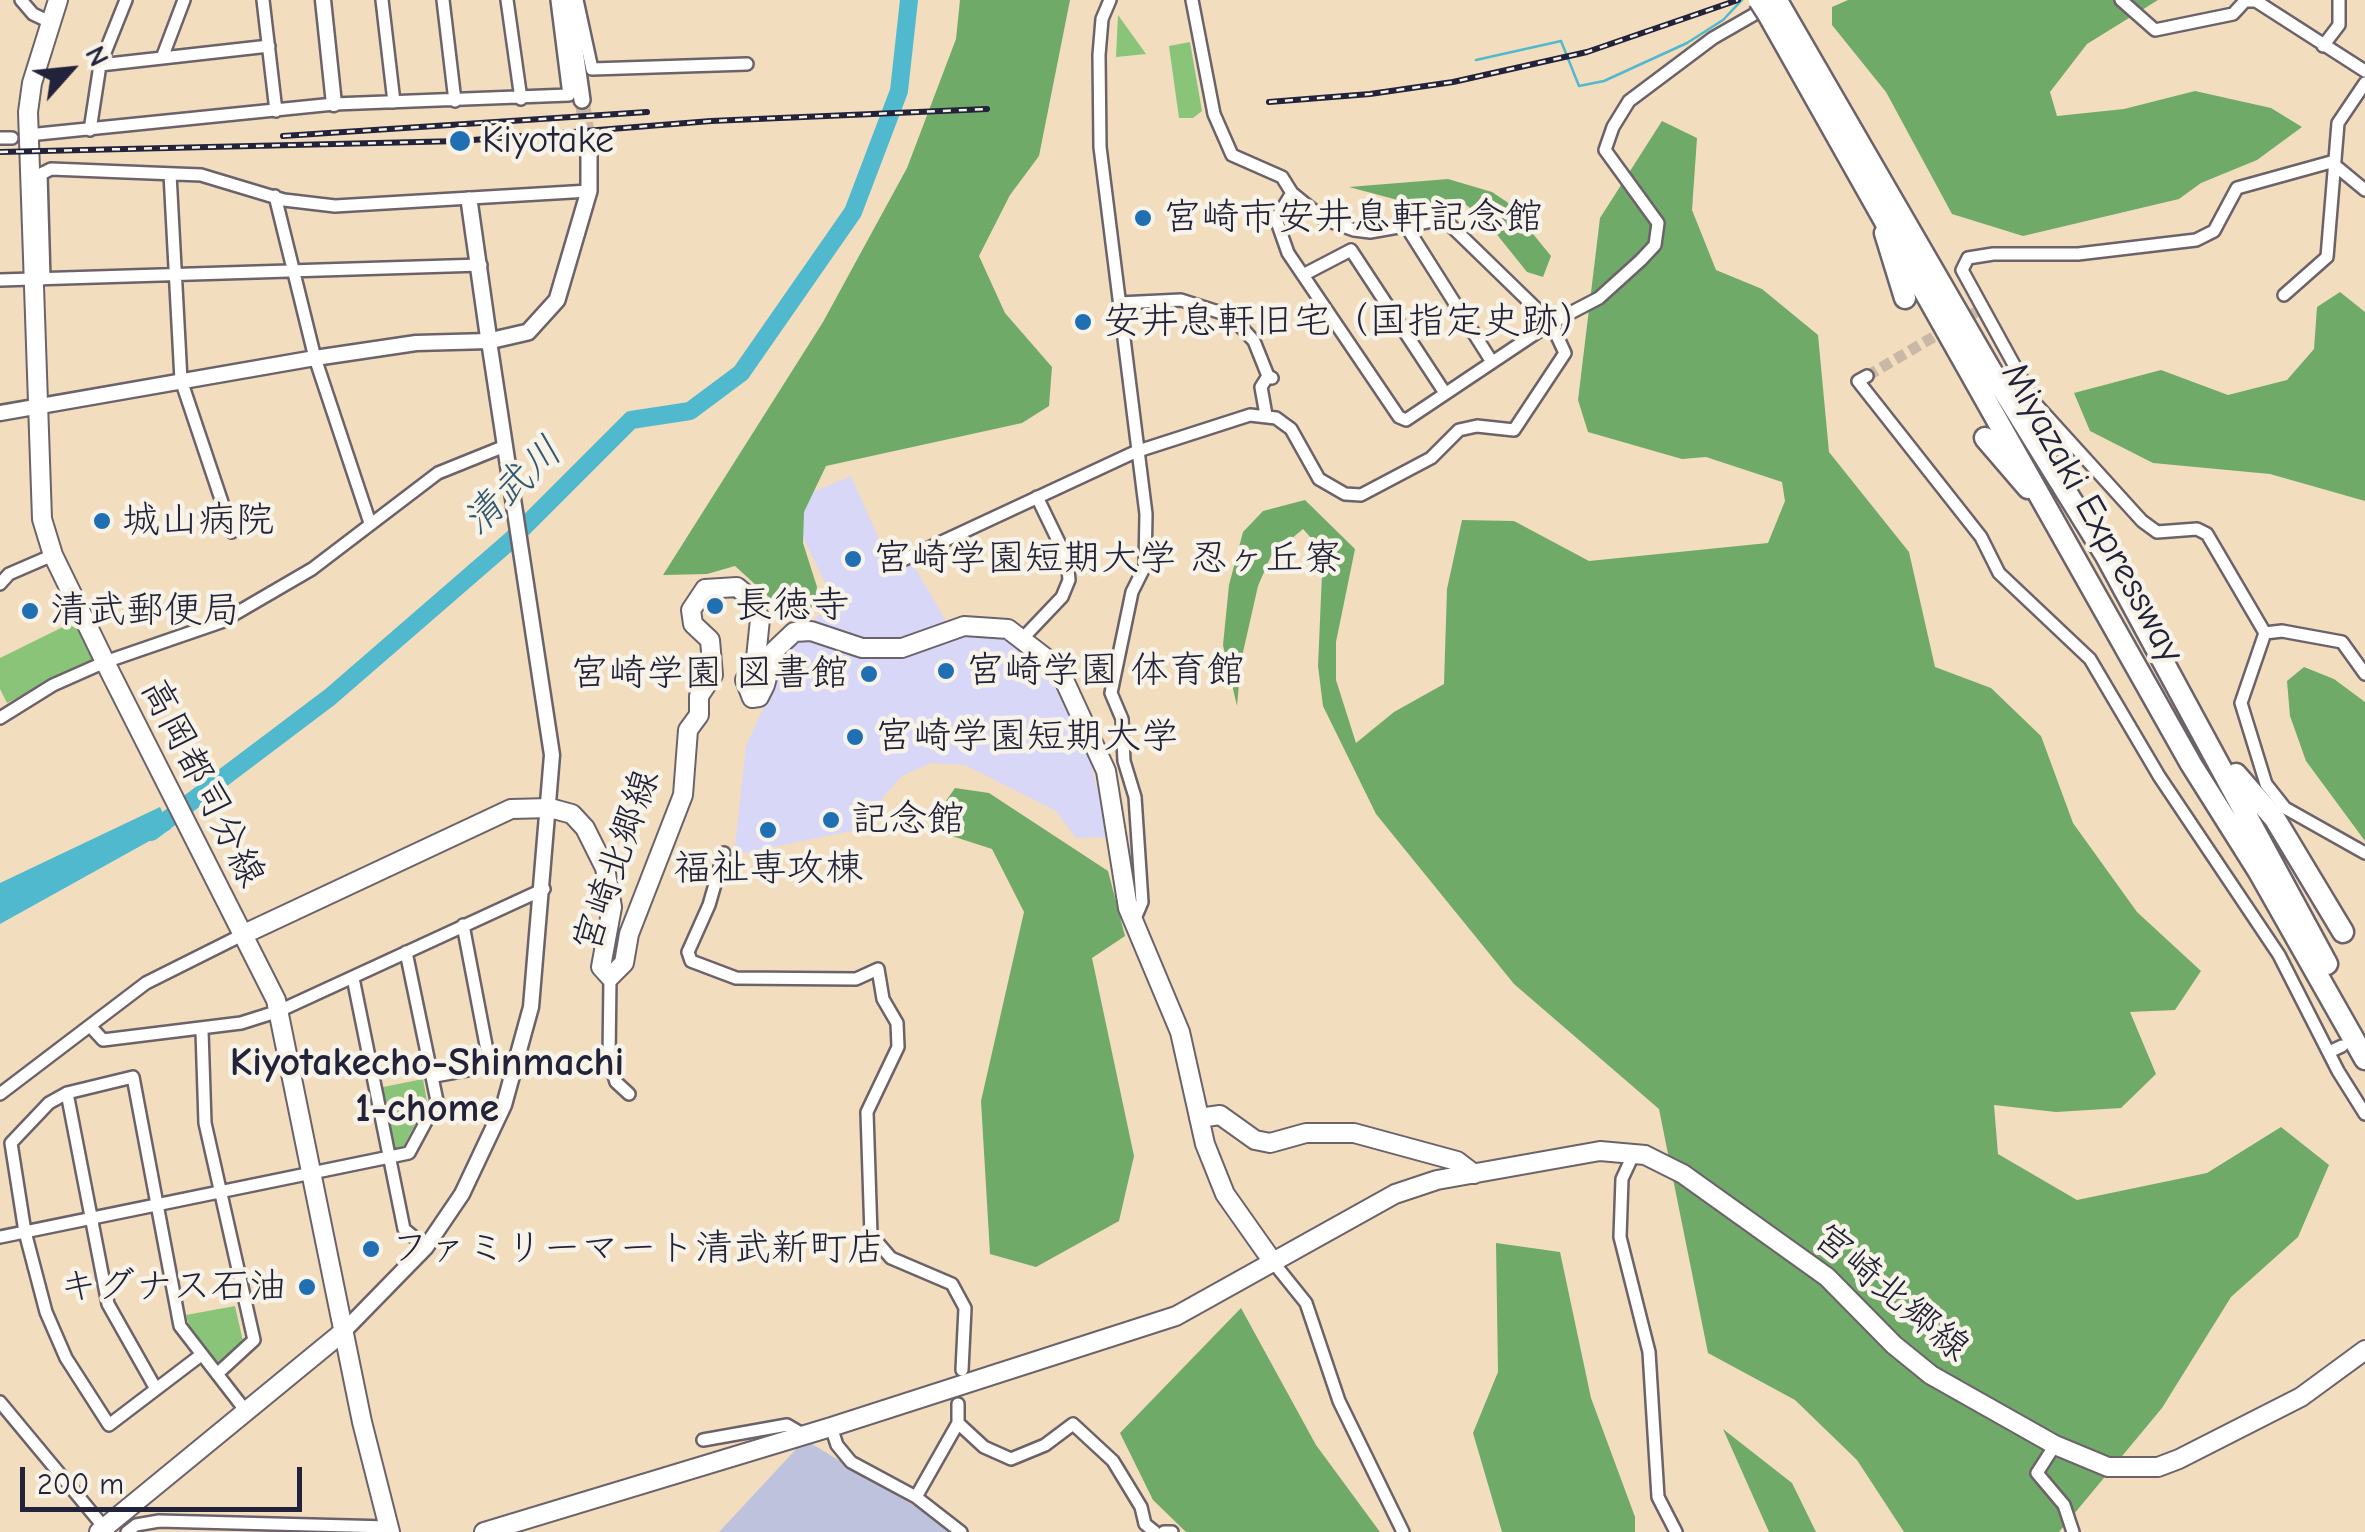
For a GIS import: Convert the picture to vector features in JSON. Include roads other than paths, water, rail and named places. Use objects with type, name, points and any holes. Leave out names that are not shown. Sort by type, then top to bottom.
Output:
[{"type":"highway","name":"Miyazaki Expressway","points":[[1773,4],[1875,200],[2191,764],[2365,1058]]},
{"type":"highway","name":"Miyazaki Expressway","points":[[1773,4],[2106,556],[2365,1030]]},
{"type":"highway","points":[[1875,200],[1905,298]]},
{"type":"highway","points":[[1985,438],[2058,524]]},
{"type":"highway","points":[[2215,750],[2275,819],[2343,932]]},
{"type":"main road","name":"高岡都司分線","points":[[58,0],[28,112],[39,279],[37,406],[42,520],[53,555],[279,1011],[389,1530]]},
{"type":"main road","points":[[568,0],[582,100]]},
{"type":"main road","points":[[469,200],[489,341],[528,332],[557,300],[589,191],[589,145]]},
{"type":"main road","name":"宮崎北郷線","points":[[550,808],[572,814],[585,828],[605,868],[612,907],[601,967],[610,977],[624,962],[629,934],[683,795],[688,730],[699,716],[699,696],[713,674],[710,640],[694,624],[691,610],[705,589],[736,588],[750,598],[760,619],[756,658],[744,680],[752,698],[759,696],[765,685],[774,652],[794,632],[812,631],[862,648],[902,648],[964,626],[1008,629],[1023,638]]},
{"type":"main road","points":[[1023,638],[1065,682],[1106,771],[1134,923],[1172,1007],[1199,1118],[1225,1194],[1273,1262]]},
{"type":"main road","points":[[242,935],[510,809],[550,808]]},
{"type":"main road","points":[[1199,1118],[1220,1115],[1255,1140],[1270,1143],[1306,1133],[1354,1133],[1457,1161],[1474,1174]]},
{"type":"main road","name":"宮崎北郷線","points":[[484,1532],[831,1427],[1176,1316],[1372,1203],[1426,1183],[1600,1151],[1634,1153],[1683,1174],[1802,1256],[1932,1376],[2055,1445],[2108,1468],[2158,1467],[2300,1397],[2365,1350]]},
{"type":"main road","points":[[103,1530],[344,1331]]},
{"type":"street","points":[[21,0],[33,14],[50,22]]},
{"type":"street","points":[[90,130],[100,65],[126,0]]},
{"type":"street","points":[[162,58],[184,0]]},
{"type":"street","points":[[263,0],[276,111]]},
{"type":"street","points":[[323,0],[334,104]]},
{"type":"street","points":[[382,0],[394,102]]},
{"type":"street","points":[[443,0],[455,101]]},
{"type":"street","points":[[507,0],[521,99]]},
{"type":"street","points":[[38,134],[334,104],[569,94],[557,0]]},
{"type":"street","points":[[577,0],[592,70],[747,64]]},
{"type":"street","points":[[1110,0],[1102,19],[1099,56],[1100,147],[1135,452],[1146,514],[1147,556],[1132,592],[1111,693],[1122,720],[1124,762],[1135,797],[1142,902],[1134,923]]},
{"type":"street","points":[[905,559],[1135,452],[1250,415],[1266,414],[1291,429],[1319,479],[1345,494],[1361,495],[1431,458],[1459,430],[1477,426],[1514,430],[1565,352],[1566,347],[1551,323],[1444,218],[1370,232],[1354,230],[1324,219],[1292,193],[1282,177],[1230,153],[1214,114],[1192,0]]},
{"type":"street","points":[[2121,0],[2154,30],[2233,14],[2244,1],[2256,1],[2365,70]]},
{"type":"street","points":[[2323,46],[2340,25],[2339,0]]},
{"type":"street","points":[[1292,193],[1276,219],[1288,253],[1399,418],[1406,420],[1551,323],[1599,298],[1655,244],[1658,223],[1605,150],[1628,101],[1712,38],[1773,4]]},
{"type":"street","points":[[100,65],[269,46]]},
{"type":"street","points":[[2284,295],[2326,257],[2331,162],[2338,123],[2365,83]]},
{"type":"street","points":[[2331,162],[2365,190]]},
{"type":"street","points":[[2331,162],[2237,188],[2214,231],[2196,240],[2078,254],[1968,258],[1962,270],[1980,310],[2044,413],[2157,532],[2196,529],[2207,534],[2265,633],[2241,702],[2266,784],[2286,808],[2365,853]]},
{"type":"street","points":[[39,279],[41,174],[51,169],[219,178],[275,196],[335,206],[469,200],[566,189],[589,191]]},
{"type":"street","points":[[170,174],[180,380],[232,532]]},
{"type":"street","points":[[275,196],[316,358],[370,523]]},
{"type":"street","points":[[1406,226],[1492,362]]},
{"type":"street","points":[[1303,275],[1351,250],[1445,394]]},
{"type":"street","points":[[0,280],[480,265]]},
{"type":"street","points":[[1119,303],[1181,300],[1231,316],[1254,342],[1270,377],[1260,397],[1266,414]]},
{"type":"street","points":[[0,413],[416,343],[489,341],[552,754],[544,889],[531,1007],[515,1072],[478,1164],[426,1247],[344,1331]]},
{"type":"street","points":[[1867,376],[1858,381],[1981,537],[1999,573],[2090,659],[2158,776],[2279,955],[2328,1052],[2365,1114]]},
{"type":"street","points":[[0,718],[53,685],[221,622],[312,569],[438,473],[506,454]]},
{"type":"street","points":[[1023,638],[1062,597],[1069,580],[1067,560],[1037,497]]},
{"type":"street","points":[[0,584],[10,574],[53,555]]},
{"type":"street","points":[[2265,633],[2282,631],[2342,642],[2365,674]]},
{"type":"street","points":[[724,853],[710,905],[688,952],[690,961],[736,978],[856,979],[878,969],[884,998],[897,1023],[898,1047],[867,1112],[871,1235],[890,1258],[952,1284],[965,1308],[962,1370]]},
{"type":"street","points":[[90,1026],[103,1040],[202,1031],[279,1011],[544,889]]},
{"type":"street","points":[[464,925],[490,1066]]},
{"type":"street","points":[[0,1094],[146,984],[242,935]]},
{"type":"street","points":[[0,1237],[410,1153],[437,1102],[435,1076],[406,952]]},
{"type":"street","points":[[610,977],[609,1060],[616,1082],[629,1094]]},
{"type":"street","points":[[353,978],[404,1229],[426,1247]]},
{"type":"street","points":[[202,1031],[205,1123],[224,1192],[254,1340],[218,1374]]},
{"type":"street","points":[[2328,1052],[2342,1046]]},
{"type":"street","points":[[435,1076],[490,1066],[515,1072]]},
{"type":"street","points":[[201,1356],[110,1425],[66,1358],[25,1232],[11,1143],[49,1103],[68,1093],[133,1077],[154,1206],[180,1326],[245,1410]]},
{"type":"street","points":[[68,1093],[108,1304],[156,1389]]},
{"type":"street","points":[[1634,1153],[1622,1180],[1620,1237],[1649,1352],[1658,1497],[1676,1532]]},
{"type":"street","points":[[1273,1262],[1306,1303],[1339,1401],[1403,1532]]},
{"type":"street","points":[[0,1402],[103,1530]]},
{"type":"street","points":[[916,1498],[958,1423],[958,1404]]},
{"type":"street","points":[[958,1423],[984,1447],[1010,1459],[1046,1445],[1073,1424],[1113,1462],[1134,1494],[1144,1524],[1155,1532]]},
{"type":"street","points":[[703,1440],[788,1425],[804,1435]]},
{"type":"street","points":[[831,1427],[838,1446],[851,1462],[916,1498],[962,1532]]},
{"type":"street","points":[[2055,1445],[2037,1474],[2064,1505],[2072,1532]]},
{"type":"street","points":[[127,1532],[136,1525],[158,1521],[389,1530]]},
{"type":"street","points":[[1164,1532],[1172,1532]]},
{"type":"water","points":[[160,807],[171,829],[0,924],[0,883]]},
{"type":"waterway","name":"清武川","points":[[151,832],[330,697],[510,541],[631,420],[690,411],[741,373],[853,212],[899,91],[909,0]]},
{"type":"waterway","points":[[1476,60],[1561,41],[1579,86],[1604,81],[1687,43],[1723,20],[1742,0]]},
{"type":"tunnel","points":[[582,100],[589,145]]},
{"type":"tunnel","points":[[1867,376],[1976,312]]},
{"type":"railway","points":[[1269,102],[1453,82],[1587,52],[1738,0]]},
{"type":"railway","points":[[0,152],[460,141],[711,121],[987,109]]},
{"type":"railway","points":[[283,136],[647,112]]},
{"type":"place","name":"Kiyotake","points":[[460,141]]},
{"type":"place","name":"宮崎市安井息軒記念館","points":[[1143,218]]},
{"type":"place","name":"安井息軒旧宅（国指定史跡）","points":[[1083,322]]},
{"type":"place","name":"城山病院","points":[[102,521]]},
{"type":"place","name":"宮崎学園短期大学 忍ヶ丘寮","points":[[853,559]]},
{"type":"place","name":"長徳寺","points":[[715,606]]},
{"type":"place","name":"清武郵便局","points":[[30,611]]},
{"type":"place","name":"宮崎学園 体育館","points":[[946,671]]},
{"type":"place","name":"宮崎学園 図書館","points":[[869,674]]},
{"type":"place","name":"宮崎学園短期大学","points":[[855,737]]},
{"type":"place","name":"記念館","points":[[831,820]]},
{"type":"place","name":"福祉専攻棟","points":[[768,830]]},
{"type":"place","name":"ファミリーマート清武新町店","points":[[371,1249]]},
{"type":"place","name":"キグナス石油","points":[[307,1287]]},
{"type":"district","name":"Kiyotakecho-Shinmachi 1-chome","points":[[427,1087]]}]
